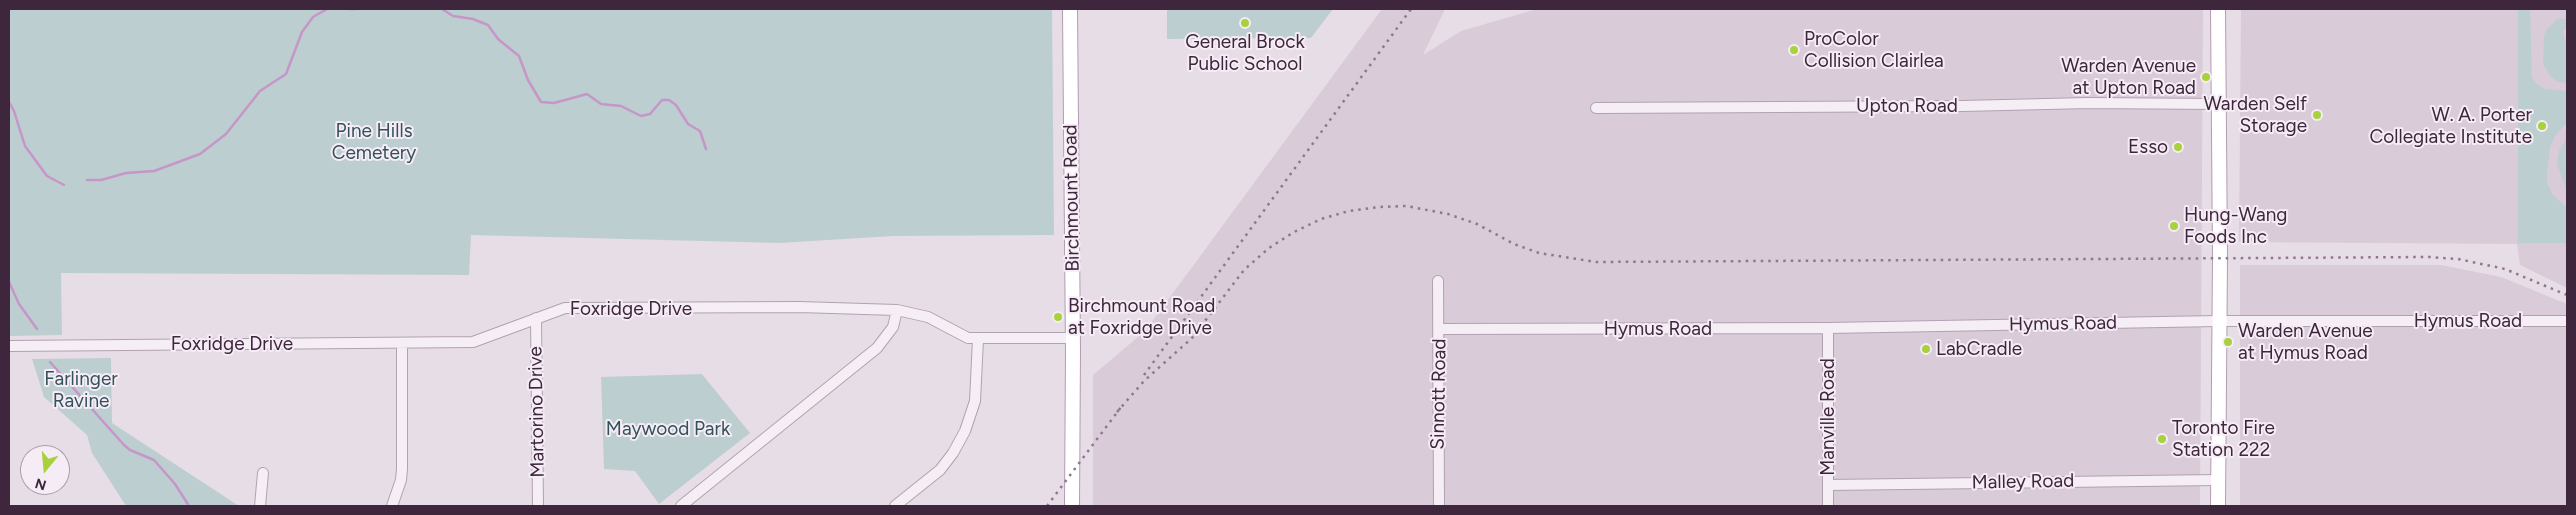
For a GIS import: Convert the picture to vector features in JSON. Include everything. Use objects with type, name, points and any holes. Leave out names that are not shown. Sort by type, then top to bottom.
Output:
[{"type":"main road","name":"Birchmount Road","points":[[1070,9],[1073,338],[1072,506]]},
{"type":"main road","points":[[2218,9],[2220,258],[2218,506]]},
{"type":"street","name":"Upton Road","points":[[1596,108],[1962,106],[2079,103],[2218,104]]},
{"type":"street","name":"Sinnott Road","points":[[1438,281],[1439,506]]},
{"type":"street","name":"Foxridge Drive","points":[[9,346],[473,342],[565,308],[799,307],[898,310],[928,317],[968,338],[1073,338]]},
{"type":"street","points":[[681,506],[878,348],[893,327],[898,310]]},
{"type":"street","name":"Martorino Drive","points":[[536,318],[538,506]]},
{"type":"street","name":"Hymus Road","points":[[1439,329],[1828,328],[2218,321],[2567,321]]},
{"type":"street","name":"Manville Road","points":[[1828,328],[1828,506]]},
{"type":"street","points":[[895,506],[940,470],[953,453],[965,431],[974,401],[978,339]]},
{"type":"street","points":[[392,506],[401,480],[402,469],[402,343]]},
{"type":"street","points":[[260,506],[263,473]]},
{"type":"street","name":"Malley Road","points":[[1828,486],[2218,480]]},
{"type":"shaded area","points":[[1382,9],[1445,9],[1423,55],[1461,31],[1537,9],[2203,9],[2200,506],[1093,506],[1093,375],[1145,331]]},
{"type":"shaded area","points":[[2241,9],[2567,9],[2567,288],[2520,265],[2517,244],[2239,242]]},
{"type":"shaded area","points":[[2240,265],[2441,265],[2501,277],[2567,304],[2567,506],[2240,506]]},
{"type":"green space","name":"Pine Hills Cemetery","points":[[9,9],[1052,9],[1054,235],[893,236],[779,243],[471,235],[469,275],[61,273],[62,335],[9,336]]},
{"type":"green space","name":"General Brock Public School","points":[[1167,9],[1333,9],[1311,38],[1167,39]]},
{"type":"green space","name":"W. A. Porter Collegiate Institute","points":[[2518,9],[2530,9],[2532,77],[2535,83],[2545,89],[2567,91],[2567,122],[2555,136],[2550,147],[2547,183],[2553,195],[2567,208],[2567,243],[2518,243]]},
{"type":"green space","points":[[2557,19],[2567,19],[2567,27],[2563,31],[2565,41],[2567,41],[2567,83],[2558,82],[2551,77],[2543,64],[2544,36],[2547,29]]},
{"type":"green space","points":[[2567,136],[2567,191],[2557,164],[2559,151]]},
{"type":"green space","name":"Farlinger Ravine","points":[[111,358],[112,423],[239,506],[126,506],[92,453],[87,435],[44,397],[32,359]]},
{"type":"green space","name":"Maywood Park","points":[[702,374],[750,433],[659,504],[635,471],[604,469],[601,377]]},
{"type":"waterway","points":[[87,180],[101,180],[126,173],[154,171],[200,154],[226,134],[260,91],[286,74],[302,32],[313,17],[327,9]]},
{"type":"waterway","points":[[350,9],[356,9]]},
{"type":"waterway","points":[[442,9],[453,16],[473,19],[488,25],[498,39],[519,56],[528,80],[541,102],[554,103],[587,94],[601,104],[621,106],[641,116],[650,114],[662,100],[669,100],[676,105],[688,124],[700,131],[706,149]]},
{"type":"waterway","points":[[9,102],[14,111],[25,146],[47,176],[64,185]]},
{"type":"waterway","points":[[9,282],[19,304],[37,329]]},
{"type":"waterway","points":[[50,362],[124,445],[130,450],[154,460],[175,484],[189,506]]},
{"type":"railway","points":[[1144,375],[1411,9]]},
{"type":"railway","points":[[1117,412],[1144,381],[1192,338],[1244,270],[1269,248],[1294,232],[1321,219],[1349,211],[1379,207],[1406,206],[1448,214],[1477,224],[1514,244],[1539,253],[1596,262],[2429,257],[2458,259],[2505,269],[2567,295]]},
{"type":"railway","points":[[1047,506],[1121,407]]},
{"type":"place","name":"General Brock Public School","points":[[1245,23]]},
{"type":"place","name":"ProColor Collision Clairlea","points":[[1794,50]]},
{"type":"place","name":"Warden Avenue at Upton Road","points":[[2206,77]]},
{"type":"place","name":"Warden Self Storage","points":[[2317,115]]},
{"type":"place","name":"W. A. Porter Collegiate Institute","points":[[2542,126]]},
{"type":"place","name":"Esso","points":[[2178,147]]},
{"type":"place","name":"Hung-Wang Foods Inc","points":[[2174,226]]},
{"type":"place","name":"Birchmount Road at Foxridge Drive","points":[[1058,317]]},
{"type":"place","name":"Warden Avenue at Hymus Road","points":[[2228,342]]},
{"type":"place","name":"LabCradle","points":[[1926,349]]},
{"type":"place","name":"Toronto Fire Station 222","points":[[2162,439]]}]
